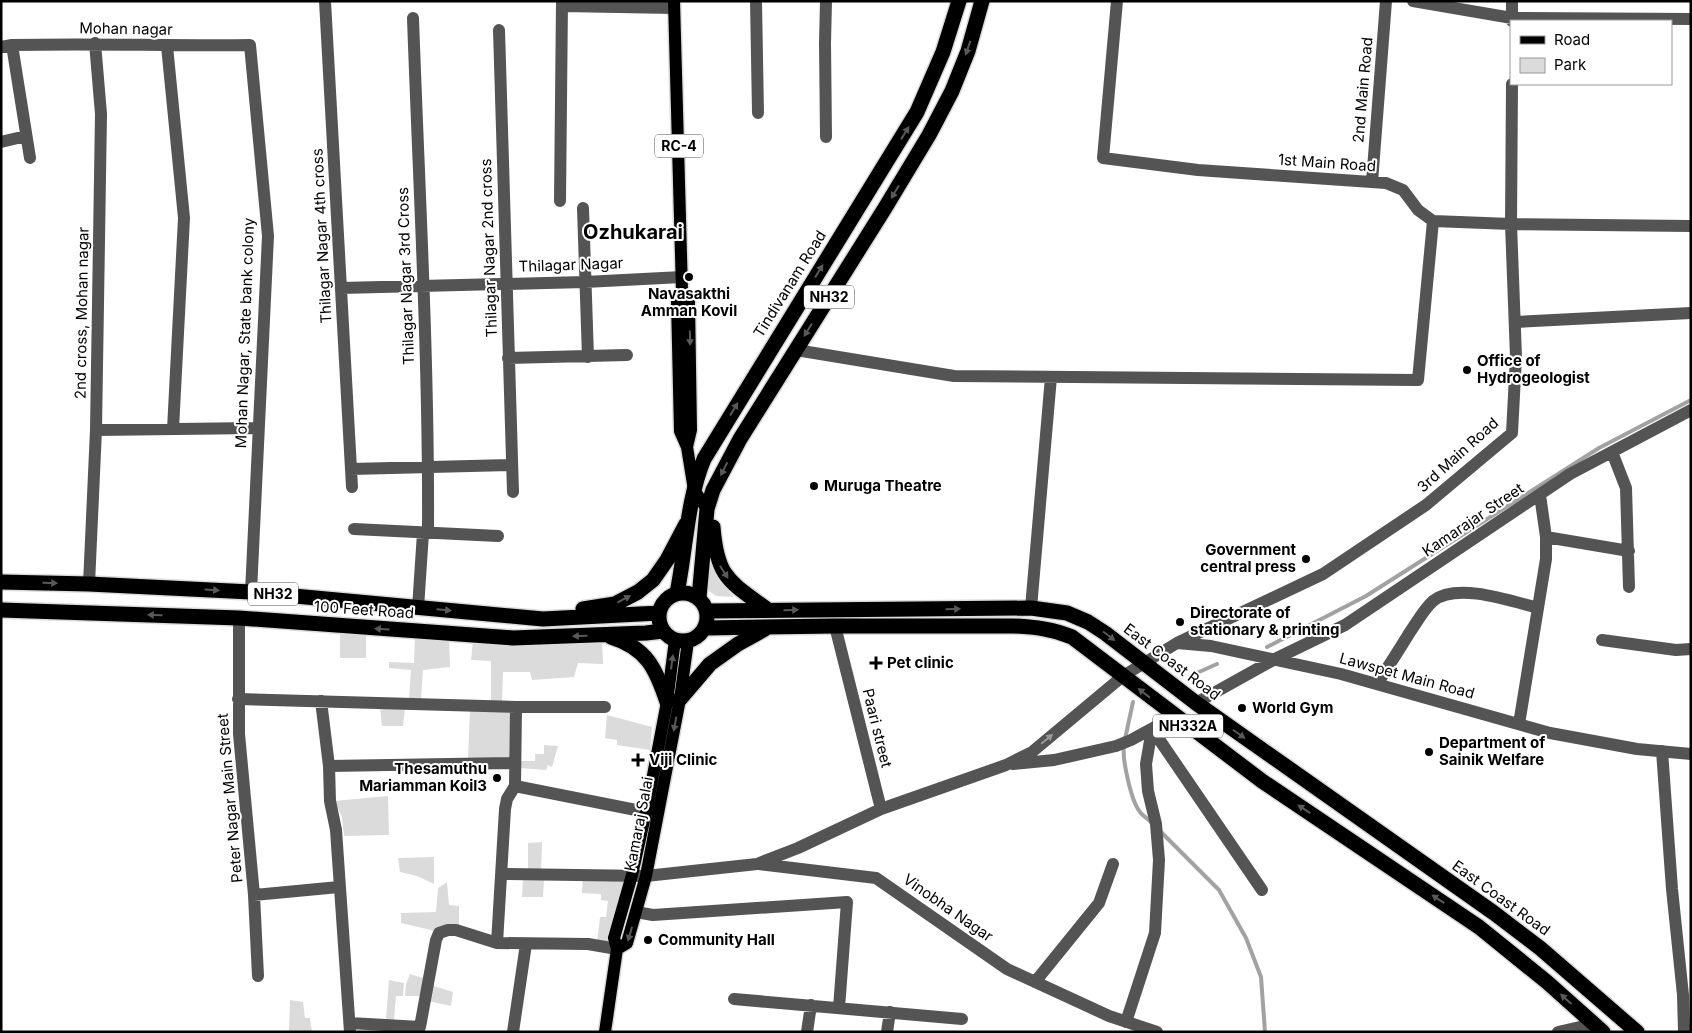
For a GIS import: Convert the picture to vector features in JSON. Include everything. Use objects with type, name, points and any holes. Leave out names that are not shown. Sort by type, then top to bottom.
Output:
[{"type":"highway","name":"Tindivanam Road","points":[[676,593],[694,490],[704,458],[917,112],[943,52],[959,1]]},
{"type":"highway","name":"NH32","points":[[699,598],[708,509],[714,490],[740,439],[885,208],[929,134],[952,91],[968,51],[982,1]]},
{"type":"highway","points":[[714,490],[712,524],[715,549],[720,567],[732,583],[768,610]]},
{"type":"highway","points":[[544,619],[562,612],[615,604],[638,592],[652,580],[667,560],[680,532],[690,518]]},
{"type":"highway","name":"100 Feet Road","points":[[1,582],[89,584],[251,592],[544,619],[659,613]]},
{"type":"highway","points":[[684,592],[699,598],[707,611],[707,623],[701,634],[682,641],[668,636],[660,625],[659,613],[665,600],[676,593],[684,592]]},
{"type":"highway","name":"East Coast Road","points":[[707,611],[1031,608],[1067,613],[1088,622],[1196,703],[1494,913],[1540,948],[1637,1032]]},
{"type":"highway","name":"100 Feet Road","points":[[1,610],[239,618],[512,638],[663,631]]},
{"type":"highway","name":"NH332A","points":[[705,628],[1014,626],[1060,632],[1072,638],[1262,780],[1479,927],[1547,982],[1598,1028]]},
{"type":"highway","points":[[606,635],[624,641],[646,656],[673,700],[710,664],[738,644],[769,627]]},
{"type":"main road","name":"RC-4","points":[[674,5],[682,291],[689,302],[692,430],[687,447],[694,490],[708,509]]},
{"type":"main road","name":"Kamaraj Salai","points":[[618,949],[627,943],[646,876],[682,641]]},
{"type":"main road","name":"Kamaraj Salai","points":[[605,1032],[618,949],[614,938],[632,875],[673,700]]},
{"type":"street","name":"Thilagar Nagar 4th cross","points":[[325,1],[352,487]]},
{"type":"street","points":[[756,1],[758,113]]},
{"type":"street","points":[[826,1],[826,137]]},
{"type":"street","name":"1st Main Road","points":[[1117,1],[1103,158],[1198,170],[1386,183],[1403,190],[1418,210],[1433,221]]},
{"type":"street","name":"2nd Main Road","points":[[1372,182],[1386,1]]},
{"type":"street","points":[[1413,1],[1512,20],[1620,17],[1691,19]]},
{"type":"street","points":[[1512,1],[1512,20]]},
{"type":"street","points":[[560,200],[562,4],[674,5]]},
{"type":"street","name":"Thilagar Nagar 3rd Cross","points":[[413,18],[428,468],[426,533],[418,608]]},
{"type":"street","name":"Thilagar Nagar 2nd cross","points":[[499,30],[513,492]]},
{"type":"street","name":"Mohan nagar","points":[[6,46],[95,43],[167,46],[250,46]]},
{"type":"street","name":"2nd cross, Mohan nagar","points":[[89,584],[96,430],[101,114],[95,43]]},
{"type":"street","points":[[6,46],[30,158]]},
{"type":"street","points":[[167,46],[184,218],[173,429]]},
{"type":"street","name":"Mohan Nagar, State bank colony","points":[[250,46],[268,236],[251,592]]},
{"type":"street","name":"3rd Main Road","points":[[1177,644],[1323,574],[1426,505],[1512,433],[1516,357],[1511,224],[1512,85]]},
{"type":"street","points":[[1,142],[26,136]]},
{"type":"street","points":[[583,208],[588,357]]},
{"type":"street","points":[[796,350],[954,376],[1418,380],[1433,221],[1691,226]]},
{"type":"street","name":"Thilagar Nagar","points":[[341,288],[585,282],[682,276]]},
{"type":"street","points":[[1515,322],[1691,313]]},
{"type":"street","points":[[508,358],[627,355]]},
{"type":"street","points":[[1031,608],[1051,377]]},
{"type":"street","name":"Kamarajar Street","points":[[1196,703],[1275,659],[1345,625],[1570,474],[1691,410]]},
{"type":"street","points":[[96,430],[258,428]]},
{"type":"street","points":[[1612,452],[1626,488],[1629,587]]},
{"type":"street","points":[[351,469],[512,465]]},
{"type":"street","points":[[1519,724],[1546,559],[1546,537],[1540,495]]},
{"type":"street","points":[[354,529],[498,536]]},
{"type":"street","points":[[1546,537],[1629,551]]},
{"type":"street","points":[[1377,684],[1422,614],[1433,601],[1445,595],[1475,594],[1501,598],[1538,608]]},
{"type":"street","name":"Peter Nagar Main Street","points":[[239,618],[238,734],[254,895],[258,976]]},
{"type":"street","name":"Paari street","points":[[835,626],[881,809]]},
{"type":"street","points":[[1602,640],[1676,650],[1691,649]]},
{"type":"street","points":[[501,874],[646,876],[756,864],[798,848],[881,809],[1006,765],[1032,752],[1123,676],[1177,644]]},
{"type":"street","name":"Lawspet Main Road","points":[[1177,644],[1211,646],[1275,659],[1377,684],[1560,734],[1637,749],[1691,754]]},
{"type":"street","points":[[238,699],[516,707],[605,707]]},
{"type":"street","points":[[321,701],[329,766],[330,801],[336,830],[350,1027],[420,1028],[436,940],[440,933],[448,930],[456,930],[497,943],[588,944],[618,949]]},
{"type":"street","points":[[497,943],[505,808],[507,799],[514,786],[516,707]]},
{"type":"street","points":[[1006,765],[1054,760],[1118,745],[1175,716]]},
{"type":"street","points":[[1152,728],[1262,890]]},
{"type":"street","points":[[1126,1022],[1155,933],[1159,860],[1156,824],[1148,792],[1146,764],[1152,728]]},
{"type":"street","points":[[1662,751],[1672,888],[1683,995],[1684,1032]]},
{"type":"street","points":[[329,766],[515,763]]},
{"type":"street","points":[[514,786],[646,812]]},
{"type":"street","name":"Vinobha Nagar","points":[[756,864],[876,878],[1007,969],[1109,1016],[1157,1032]]},
{"type":"street","points":[[1035,982],[1099,903],[1113,864]]},
{"type":"street","points":[[254,895],[340,888]]},
{"type":"street","points":[[636,912],[653,915],[847,902],[840,1008]]},
{"type":"street","points":[[513,1032],[526,944]]},
{"type":"street","points":[[734,999],[962,1019]]},
{"type":"street","points":[[807,1032],[811,1005]]},
{"type":"street","points":[[887,1032],[890,1012]]},
{"type":"street","points":[[1558,1032],[1598,1028]]},
{"type":"green space","points":[[710,562],[719,581],[734,597],[716,596],[709,591]]},
{"type":"green space","points":[[340,631],[366,633],[366,658],[340,658]]},
{"type":"green space","points":[[415,635],[449,637],[450,667],[423,670],[421,699],[409,700],[411,670],[389,668],[389,662],[414,663]]},
{"type":"green space","points":[[602,639],[603,664],[578,663],[574,677],[532,680],[530,672],[503,672],[502,703],[491,702],[491,661],[471,660],[473,640]]},
{"type":"green space","points":[[380,708],[405,709],[403,726],[382,726]]},
{"type":"green space","points":[[470,708],[511,710],[510,760],[468,760]]},
{"type":"green space","points":[[607,715],[652,727],[650,750],[617,745],[617,740],[605,738]]},
{"type":"green space","points":[[544,745],[558,746],[552,767],[548,765],[546,770],[520,768],[519,761],[535,761],[535,754],[544,754]]},
{"type":"green space","points":[[388,796],[389,835],[344,836],[342,817],[334,801]]},
{"type":"green space","points":[[542,842],[541,871],[528,871],[528,843]]},
{"type":"green space","points":[[434,857],[434,884],[417,876],[400,872],[398,858]]},
{"type":"green space","points":[[583,877],[626,877],[608,945],[597,943],[600,917],[606,917],[608,901],[601,900],[601,894],[582,893]]},
{"type":"green space","points":[[523,878],[544,879],[543,897],[522,897]]},
{"type":"green space","points":[[447,882],[449,905],[459,906],[459,925],[435,931],[401,923],[401,913],[436,912],[438,888]]},
{"type":"green space","points":[[410,974],[426,979],[422,996],[405,996],[406,984]]},
{"type":"green space","points":[[389,980],[404,983],[403,996],[396,996],[394,1020],[386,1020]]},
{"type":"green space","points":[[431,985],[453,992],[451,1006],[428,1001]]},
{"type":"green space","points":[[290,1000],[303,1002],[305,1018],[310,1018],[312,1032],[289,1032]]},
{"type":"waterway","points":[[1267,647],[1366,596],[1599,448],[1691,400]]},
{"type":"waterway","points":[[1190,676],[1217,664]]},
{"type":"waterway","points":[[1125,739],[1133,702]]},
{"type":"waterway","points":[[1124,746],[1126,770],[1133,799],[1140,812],[1152,823]]},
{"type":"waterway","points":[[1160,831],[1219,890],[1246,938],[1261,977],[1265,1032]]},
{"type":"place","name":"Navasakthi Amman Kovil","points":[[689,277]]},
{"type":"place","name":"Office of Hydrogeologist","points":[[1467,370]]},
{"type":"place","name":"Muruga Theatre","points":[[814,486]]},
{"type":"place","name":"Government central press","points":[[1306,559]]},
{"type":"place","name":"Directorate of stationary & printing","points":[[1180,622]]},
{"type":"place","name":"Pet clinic","points":[[876,663]]},
{"type":"place","name":"World Gym","points":[[1242,708]]},
{"type":"place","name":"Department of Sainik Welfare","points":[[1429,752]]},
{"type":"place","name":"Viji Clinic","points":[[638,760]]},
{"type":"place","name":"Thesamuthu Mariamman Koil3","points":[[497,778]]},
{"type":"place","name":"Community Hall","points":[[648,940]]},
{"type":"district","name":"Ozhukarai","points":[[633,232]]}]
